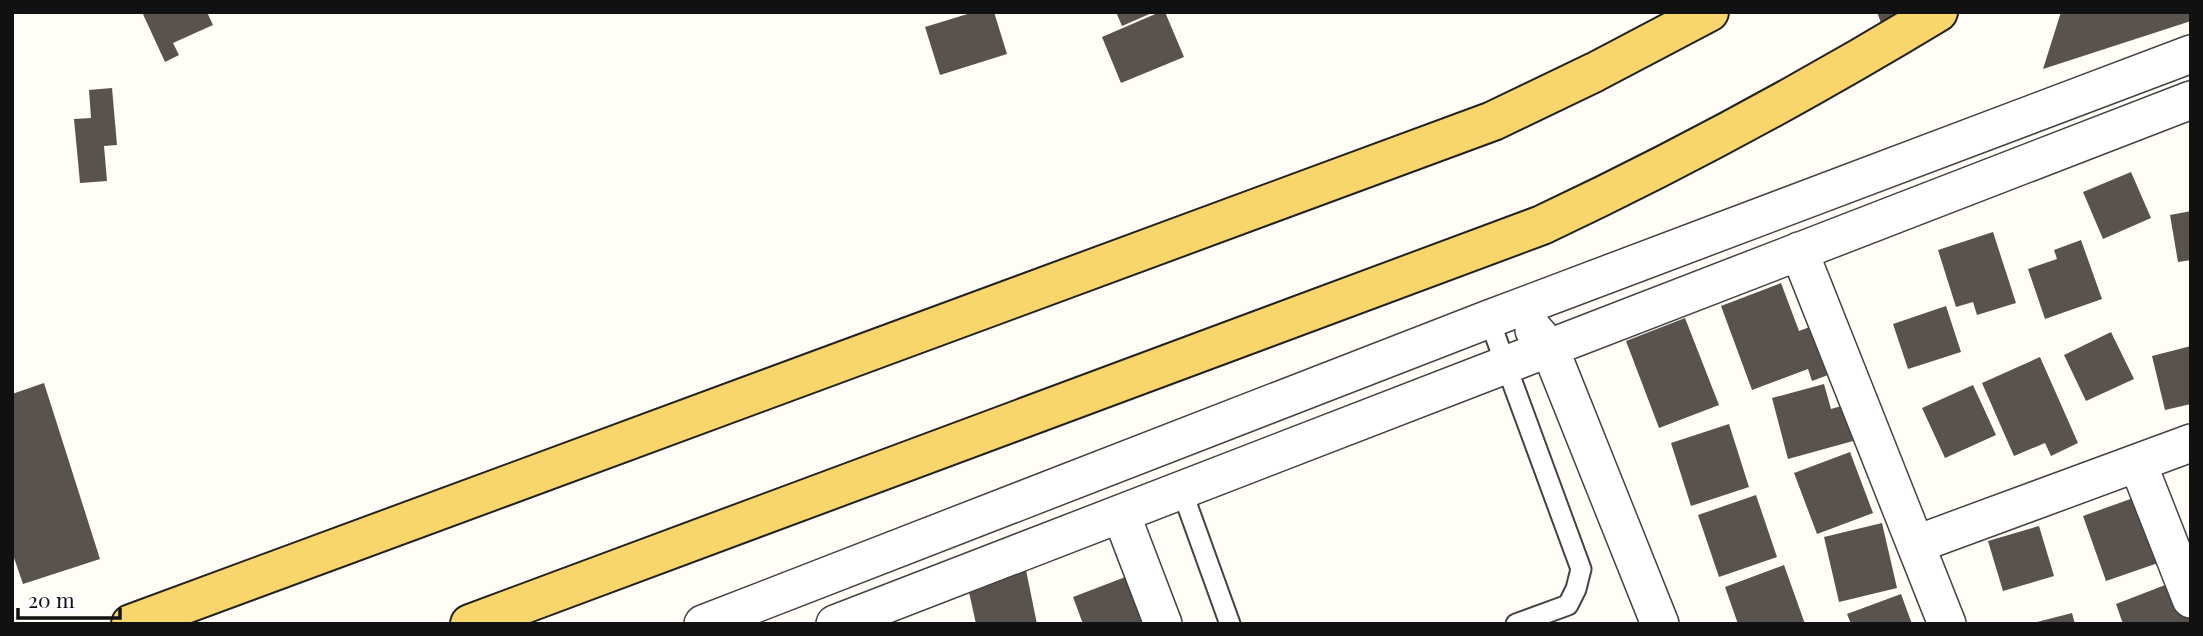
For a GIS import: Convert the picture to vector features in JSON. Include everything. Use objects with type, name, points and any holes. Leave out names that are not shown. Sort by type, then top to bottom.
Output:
[{"type":"main road","points":[[131,624],[1493,121],[1595,72],[1709,12]]},
{"type":"main road","points":[[470,624],[1542,225],[1646,176],[1738,128],[1851,65],[1938,12]]},
{"type":"street","points":[[703,624],[1502,314],[2191,54]]},
{"type":"street","points":[[835,624],[2191,100]]},
{"type":"street","points":[[1799,251],[1947,624]]},
{"type":"street","points":[[1502,314],[1550,349],[1660,624]]},
{"type":"street","points":[[1179,439],[1189,488]]},
{"type":"street","points":[[1917,544],[2191,443]]},
{"type":"street","points":[[2138,464],[2191,599]]},
{"type":"street","points":[[1121,514],[1163,624]]},
{"type":"lane","points":[[1502,314],[1507,365],[1581,569],[1576,589],[1567,605],[1516,624]]},
{"type":"lane","points":[[1189,488],[1230,624]]},
{"type":"building","points":[[142,12],[207,12],[213,25],[173,43],[179,55],[165,62]]},
{"type":"building","points":[[974,12],[994,12],[1007,54],[940,75],[925,27]]},
{"type":"building","points":[[1116,12],[1154,12],[1122,26]]},
{"type":"building","points":[[1165,12],[1184,57],[1121,83],[1102,37]]},
{"type":"building","points":[[1877,12],[1910,12],[1910,13],[1881,23]]},
{"type":"building","points":[[2061,12],[2191,12],[2191,21],[2043,69]]},
{"type":"building","points":[[112,88],[117,145],[104,146],[107,181],[80,183],[74,119],[91,118],[89,90]]},
{"type":"building","points":[[2131,172],[2151,218],[2103,239],[2083,192]]},
{"type":"building","points":[[2191,211],[2191,260],[2178,262],[2170,215]]},
{"type":"building","points":[[1993,232],[2016,303],[1977,315],[1973,302],[1956,307],[1938,250]]},
{"type":"building","points":[[2081,240],[2102,299],[2045,319],[2028,269],[2057,259],[2054,250]]},
{"type":"building","points":[[1781,283],[1799,331],[1818,324],[1836,372],[1812,381],[1808,369],[1752,390],[1721,306]]},
{"type":"building","points":[[1946,306],[1961,352],[1908,369],[1893,324]]},
{"type":"building","points":[[1685,318],[1719,405],[1659,428],[1626,341]]},
{"type":"building","points":[[2111,332],[2134,379],[2086,401],[2064,355]]},
{"type":"building","points":[[2191,346],[2191,404],[2165,410],[2152,356]]},
{"type":"building","points":[[2040,357],[2078,443],[2051,456],[2045,443],[2014,456],[1982,383]]},
{"type":"building","points":[[44,383],[100,559],[23,584],[12,552],[12,394]]},
{"type":"building","points":[[1824,384],[1831,409],[1855,402],[1864,438],[1788,459],[1772,398]]},
{"type":"building","points":[[1973,385],[1996,435],[1945,458],[1922,408]]},
{"type":"building","points":[[1729,424],[1749,487],[1691,506],[1671,443]]},
{"type":"building","points":[[1850,452],[1873,513],[1817,534],[1794,473]]},
{"type":"building","points":[[1756,495],[1777,557],[1719,577],[1698,515]]},
{"type":"building","points":[[2136,497],[2158,563],[2106,581],[2083,516]]},
{"type":"building","points":[[1882,523],[1897,588],[1839,602],[1824,537]]},
{"type":"building","points":[[2039,526],[2054,576],[2003,591],[1988,541]]},
{"type":"building","points":[[1784,565],[1805,624],[1738,624],[1725,587]]},
{"type":"building","points":[[1026,570],[1037,624],[976,624],[967,583]]},
{"type":"building","points":[[1128,576],[1146,624],[1083,624],[1073,597]]},
{"type":"building","points":[[2178,580],[2191,614],[2191,624],[2123,624],[2116,604]]},
{"type":"building","points":[[1901,594],[1912,624],[1851,624],[1847,614]]},
{"type":"building","points":[[2072,613],[2075,624],[2033,624],[2033,623]]}]
